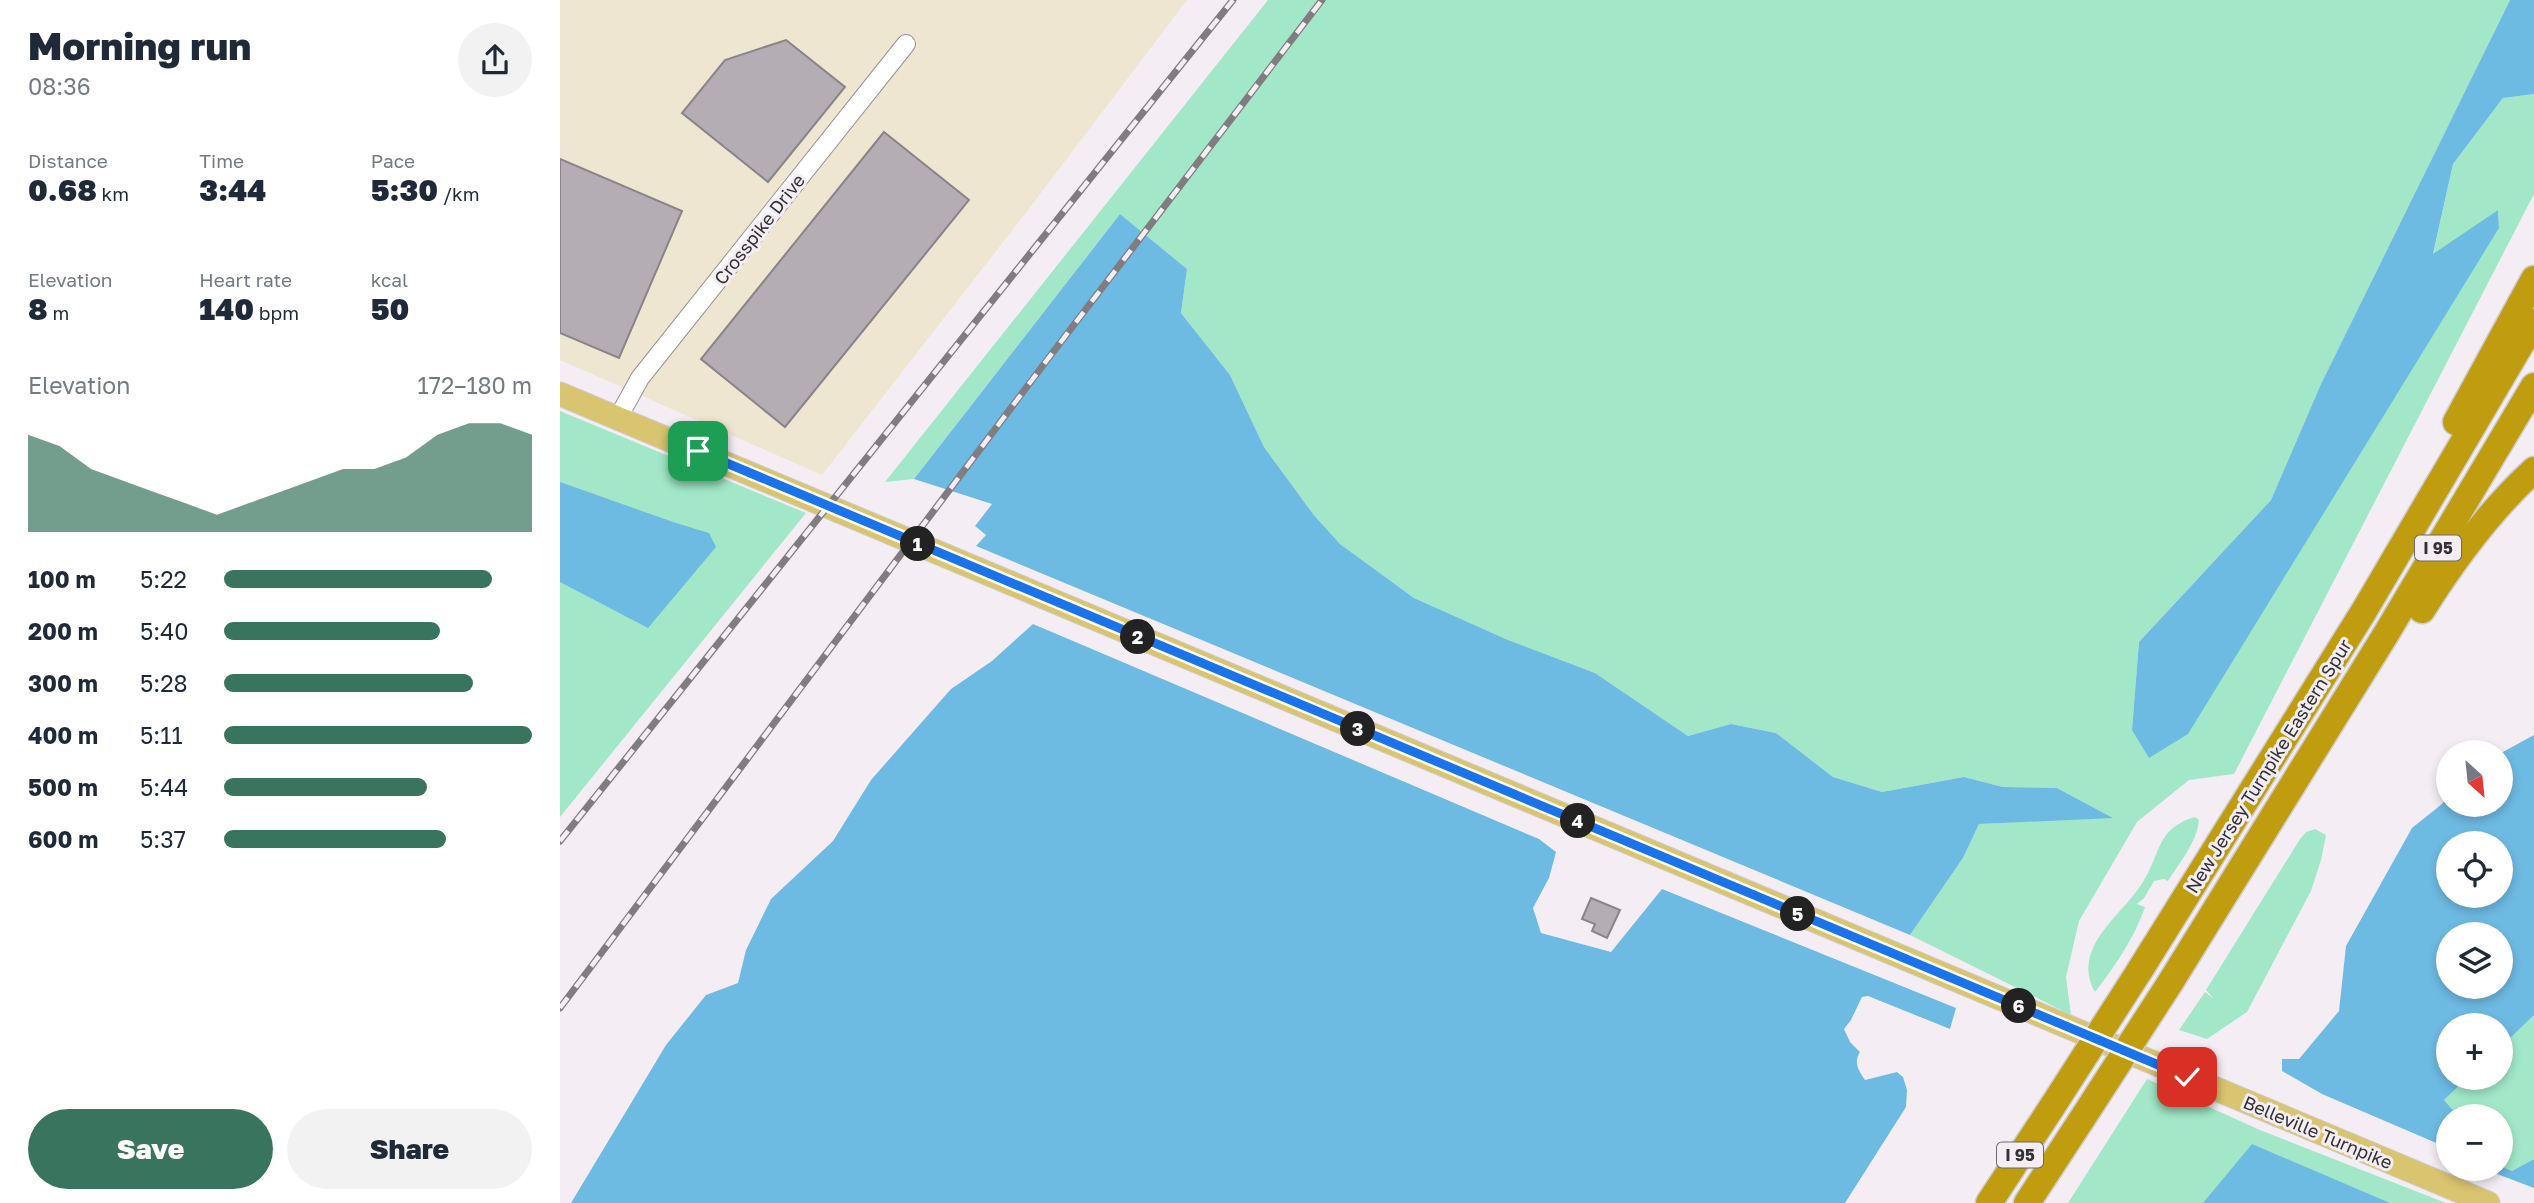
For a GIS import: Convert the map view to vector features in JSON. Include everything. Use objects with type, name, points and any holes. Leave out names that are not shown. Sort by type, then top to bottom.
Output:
[{"type":"highway","points":[[2418,521],[2451,430],[2534,279]]},
{"type":"highway","name":"New Jersey Turnpike Eastern Spur","points":[[1989,1203],[2291,730],[2418,521],[2534,322]]},
{"type":"highway","name":"New Jersey Turnpike Eastern Spur","points":[[2027,1203],[2341,709],[2534,386]]},
{"type":"highway","points":[[2341,709],[2412,627],[2469,540],[2497,506],[2534,470]]},
{"type":"main road","name":"Belleville Turnpike","points":[[560,394],[2488,1203]]},
{"type":"street","name":"Crosspike Drive","points":[[618,418],[640,378],[906,44]]},
{"type":"shaded area","points":[[560,0],[1187,0],[822,475],[560,360]]},
{"type":"green space","points":[[1268,0],[2510,0],[2321,384],[2271,500],[2139,642],[2132,730],[2499,228],[2498,210],[2433,255],[2453,164],[2503,98],[2534,94],[2534,194],[2234,774],[2189,780],[2137,822],[2079,921],[2066,977],[2071,1015],[1910,935],[1963,858],[1979,824],[2111,817],[2057,788],[2003,787],[1964,777],[1882,792],[1833,777],[1776,733],[1731,724],[1688,736],[1595,673],[1508,640],[1414,598],[1340,544],[1313,514],[1264,447],[1230,375],[1181,313],[1187,269],[1120,214],[914,479],[885,482]]},
{"type":"green space","points":[[560,411],[806,513],[560,817]]},
{"type":"green space","points":[[2195,817],[2199,820],[2198,828],[2187,852],[2168,881],[2154,881],[2137,904],[2145,907],[2130,941],[2095,992],[2089,976],[2093,947],[2141,885],[2160,844],[2172,828]]},
{"type":"green space","points":[[2315,829],[2326,835],[2311,891],[2247,1012],[2207,1039],[2179,1030],[2205,992],[2214,999],[2206,990],[2300,839],[2306,832]]},
{"type":"green space","points":[[2534,1015],[2534,1159],[2513,1170],[2513,1104],[2448,1104],[2444,1100],[2454,1090],[2513,1090],[2513,1035]]},
{"type":"green space","points":[[2147,1079],[2260,1130],[2446,1203],[2068,1203]]},
{"type":"water","points":[[2510,0],[2534,0],[2534,94],[2503,98],[2453,164],[2433,254],[2498,210],[2499,228],[2188,734],[2149,758],[2132,730],[2139,642],[2271,500],[2321,384]]},
{"type":"water","points":[[1120,214],[1187,269],[1181,313],[1230,375],[1264,447],[1313,514],[1340,544],[1414,598],[1508,640],[1595,673],[1688,736],[1731,724],[1776,733],[1833,777],[1882,792],[1964,777],[2003,787],[2057,788],[2113,818],[1979,824],[1963,858],[1910,935],[976,546],[986,535],[975,526],[992,504],[914,479]]},
{"type":"water","points":[[560,482],[709,533],[716,547],[648,628],[560,582]]},
{"type":"water","points":[[1033,624],[1539,839],[1556,852],[1549,878],[1533,908],[1541,933],[1611,952],[1662,889],[1956,1008],[1950,1029],[1868,996],[1862,997],[1844,1029],[1850,1042],[1860,1052],[1857,1060],[1859,1070],[1865,1080],[1897,1072],[1903,1077],[1907,1090],[1906,1107],[1845,1203],[571,1203],[666,1045],[706,995],[738,983],[746,950],[771,899],[833,841],[871,780],[951,689],[992,661]]},
{"type":"water","points":[[2534,735],[2534,1015],[2513,1035],[2513,1013],[2436,1013],[2436,1090],[2454,1090],[2444,1100],[2448,1104],[2436,1104],[2436,1143],[2322,1094],[2282,1071],[2282,1059],[2299,1059],[2339,1011],[2346,946],[2412,828],[2436,809],[2436,817],[2513,817],[2513,746]]},
{"type":"water","points":[[2252,1144],[2390,1203],[2203,1203]]},
{"type":"water","points":[[2534,1159],[2534,1188],[2513,1180],[2513,1170]]},
{"type":"building","points":[[786,40],[845,87],[768,182],[682,113],[725,60]]},
{"type":"building","points":[[884,132],[969,200],[785,427],[701,359]]},
{"type":"building","points":[[560,159],[682,211],[619,358],[560,333]]},
{"type":"building","points":[[1591,898],[1620,910],[1607,938],[1592,931],[1595,924],[1582,919]]},
{"type":"railway","points":[[560,841],[1233,0]]},
{"type":"railway","points":[[560,1008],[1044,364],[1322,0]]},
{"type":"route","points":[[698,451],[2187,1077]]}]
